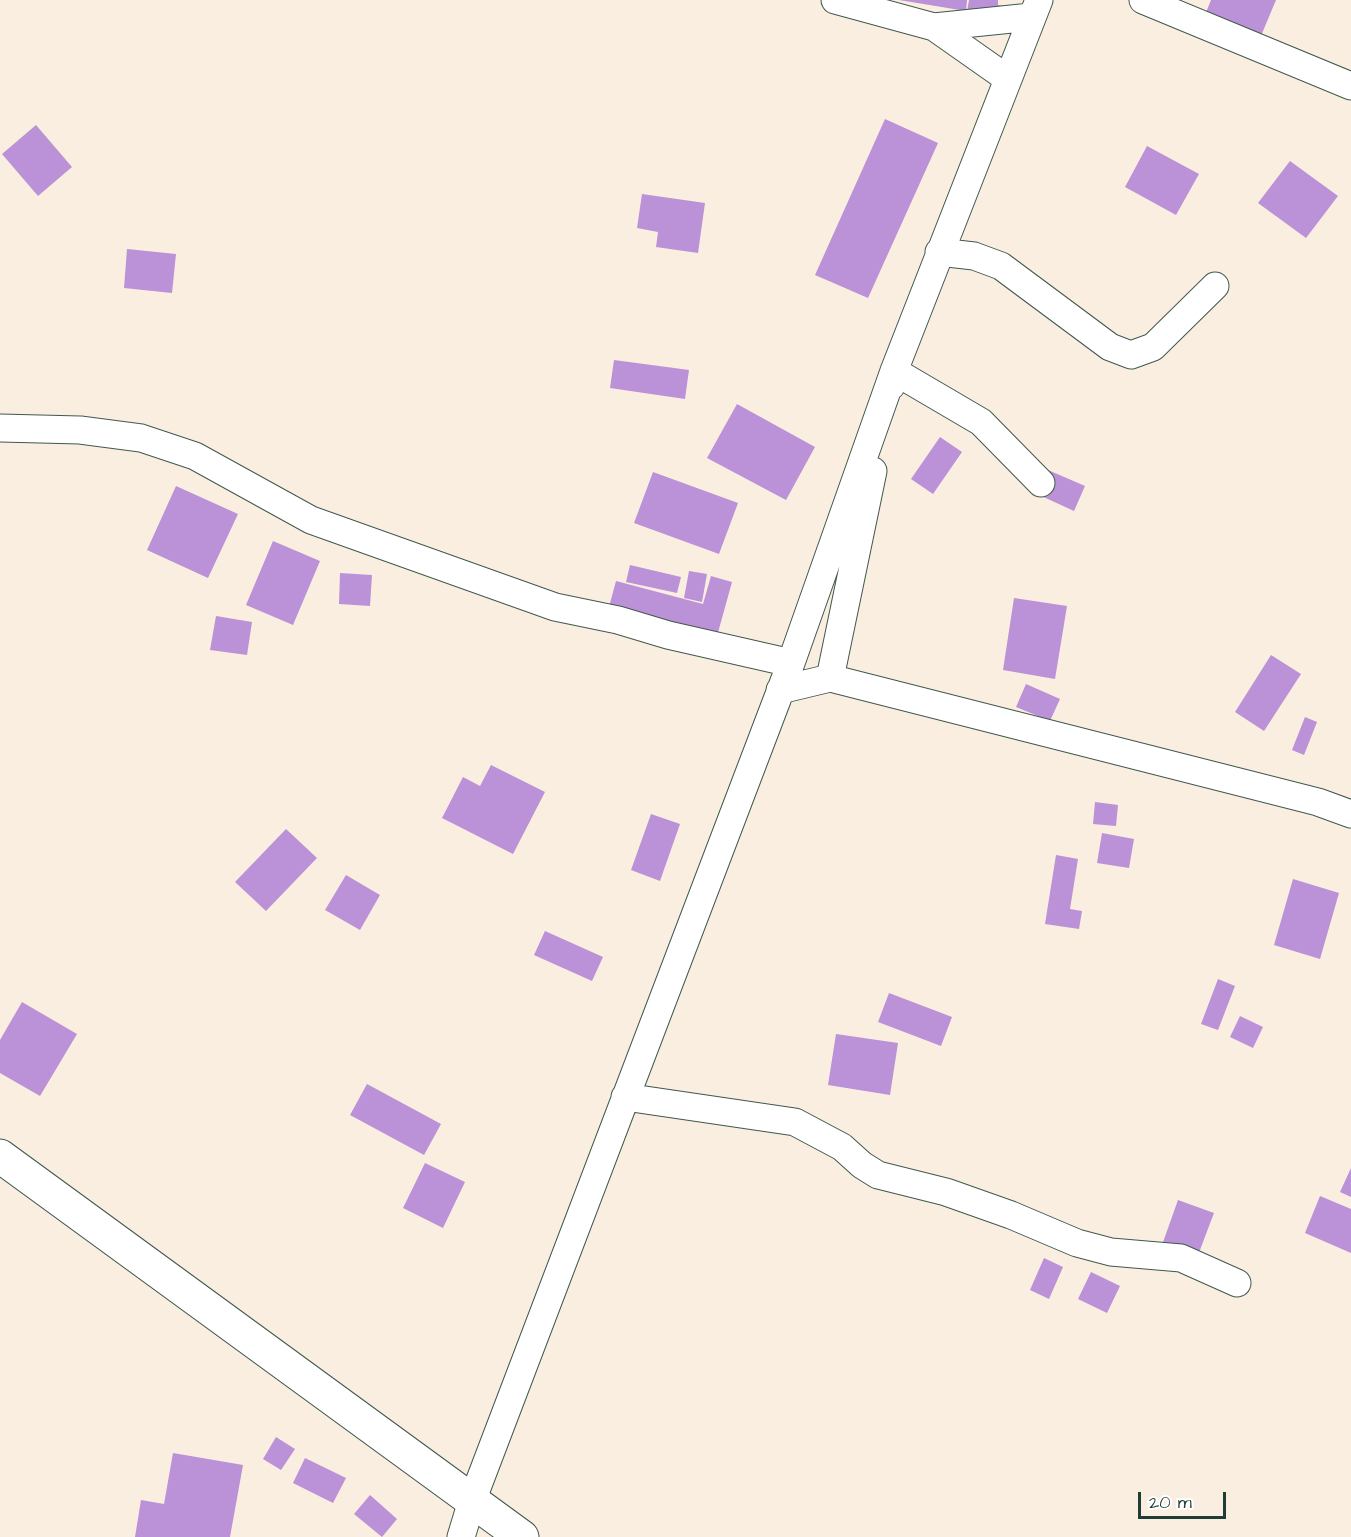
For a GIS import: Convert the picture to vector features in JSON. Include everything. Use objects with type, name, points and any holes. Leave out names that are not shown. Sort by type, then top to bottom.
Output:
[{"type":"street","points":[[835,0],[934,27],[1008,79]]},
{"type":"street","points":[[1143,0],[1351,86]]},
{"type":"street","points":[[934,27],[1035,8]]},
{"type":"street","points":[[461,1537],[472,1501],[780,690],[894,371],[1035,8]]},
{"type":"street","points":[[939,252],[974,256],[1001,266],[1110,346],[1131,355],[1153,347],[1215,286]]},
{"type":"street","points":[[894,371],[981,422],[1041,483]]},
{"type":"street","points":[[830,678],[894,371]]},
{"type":"street","points":[[0,428],[80,430],[141,438],[195,456],[310,520],[555,607],[618,620],[790,663]]},
{"type":"street","points":[[780,690],[830,678],[1318,802],[1351,814]]},
{"type":"street","points":[[625,1097],[795,1122],[842,1147],[862,1165],[878,1175],[946,1192],[1011,1215],[1077,1243],[1111,1252],[1180,1258],[1237,1283]]},
{"type":"street","points":[[0,1156],[522,1537]]},
{"type":"building","points":[[899,0],[967,0],[966,11]]},
{"type":"building","points":[[969,0],[998,0],[998,5],[1005,6],[967,11]]},
{"type":"building","points":[[1211,0],[1276,0],[1258,43],[1203,20]]},
{"type":"building","points":[[885,119],[938,143],[868,298],[815,275]]},
{"type":"building","points":[[36,125],[72,167],[38,196],[2,154]]},
{"type":"building","points":[[1147,146],[1199,174],[1176,215],[1125,187]]},
{"type":"building","points":[[1290,161],[1338,196],[1306,238],[1258,203]]},
{"type":"building","points":[[642,194],[705,203],[698,253],[656,247],[658,232],[637,228]]},
{"type":"building","points":[[127,249],[176,254],[172,293],[124,288]]},
{"type":"building","points":[[614,360],[689,370],[685,399],[610,388]]},
{"type":"building","points":[[737,404],[815,447],[786,500],[707,458]]},
{"type":"building","points":[[940,437],[962,452],[933,494],[911,479]]},
{"type":"building","points":[[1048,470],[1085,486],[1074,511],[1037,494]]},
{"type":"building","points":[[653,472],[738,503],[719,554],[634,523]]},
{"type":"building","points":[[176,486],[238,514],[208,578],[147,550]]},
{"type":"building","points":[[273,541],[320,561],[293,625],[246,605]]},
{"type":"building","points":[[630,565],[681,577],[677,593],[626,582]]},
{"type":"building","points":[[689,571],[707,574],[702,602],[684,598]]},
{"type":"building","points":[[340,573],[372,575],[370,606],[339,604]]},
{"type":"building","points":[[711,576],[732,582],[714,647],[606,618],[616,581],[703,604]]},
{"type":"building","points":[[1014,598],[1067,606],[1055,679],[1003,670]]},
{"type":"building","points":[[216,616],[252,622],[247,655],[210,650]]},
{"type":"building","points":[[1271,655],[1301,674],[1264,731],[1235,712]]},
{"type":"building","points":[[1026,684],[1060,699],[1050,721],[1016,707]]},
{"type":"building","points":[[1305,717],[1317,722],[1304,755],[1292,750]]},
{"type":"building","points":[[491,765],[545,792],[513,854],[442,818],[463,777],[480,786]]},
{"type":"building","points":[[1095,802],[1118,805],[1116,826],[1093,824]]},
{"type":"building","points":[[651,814],[680,824],[660,881],[631,870]]},
{"type":"building","points":[[286,829],[317,858],[266,911],[235,882]]},
{"type":"building","points":[[1102,833],[1134,839],[1129,868],[1097,863]]},
{"type":"building","points":[[1056,855],[1078,859],[1070,909],[1082,911],[1079,929],[1045,924]]},
{"type":"building","points":[[346,875],[380,895],[360,930],[325,910]]},
{"type":"building","points":[[1293,879],[1339,893],[1320,959],[1274,945]]},
{"type":"building","points":[[545,931],[603,957],[592,981],[534,955]]},
{"type":"building","points":[[1218,979],[1235,986],[1218,1030],[1201,1024]]},
{"type":"building","points":[[889,993],[952,1017],[941,1046],[878,1022]]},
{"type":"building","points":[[22,1002],[77,1034],[40,1096],[0,1073],[0,1040]]},
{"type":"building","points":[[1240,1016],[1263,1027],[1253,1048],[1230,1037]]},
{"type":"building","points":[[836,1034],[898,1043],[890,1095],[828,1085]]},
{"type":"building","points":[[367,1084],[441,1124],[424,1155],[350,1115]]},
{"type":"building","points":[[425,1163],[465,1182],[443,1228],[403,1208]]},
{"type":"building","points":[[1351,1168],[1351,1197],[1340,1192]]},
{"type":"building","points":[[1320,1196],[1351,1209],[1351,1253],[1305,1233]]},
{"type":"building","points":[[1178,1200],[1214,1213],[1192,1271],[1157,1259]]},
{"type":"building","points":[[1044,1258],[1063,1267],[1049,1299],[1030,1290]]},
{"type":"building","points":[[1091,1272],[1120,1286],[1107,1313],[1078,1299]]},
{"type":"building","points":[[276,1437],[295,1449],[281,1470],[263,1459]]},
{"type":"building","points":[[173,1453],[243,1465],[230,1537],[135,1537],[141,1500],[164,1504]]},
{"type":"building","points":[[305,1458],[346,1478],[333,1503],[293,1483]]},
{"type":"building","points":[[370,1495],[397,1519],[382,1537],[354,1514]]}]
